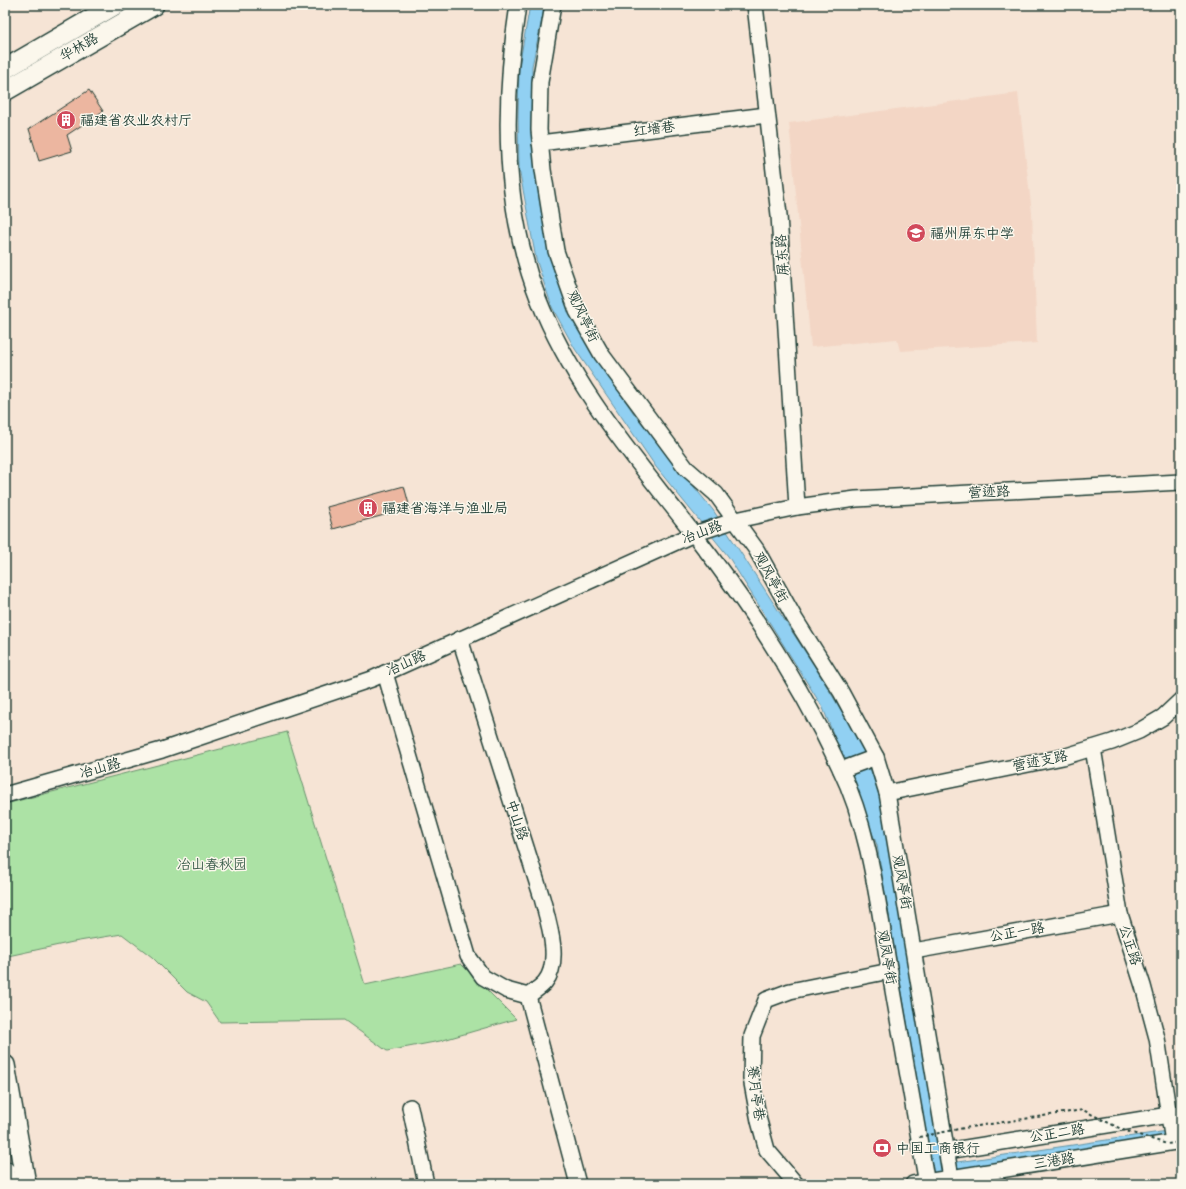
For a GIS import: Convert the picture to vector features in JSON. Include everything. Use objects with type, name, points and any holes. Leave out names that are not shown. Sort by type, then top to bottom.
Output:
[{"type":"main road","name":"华林路","points":[[5,91],[154,5]]},
{"type":"main road","name":"华林路","points":[[5,69],[110,8]]},
{"type":"main road","points":[[110,8],[112,28]]},
{"type":"main road","points":[[5,1065],[26,1184]]},
{"type":"main road","points":[[5,1171],[7,1184]]},
{"type":"street","points":[[518,5],[512,44],[509,82],[510,164],[514,206],[524,252],[536,295],[548,324],[592,401],[616,436],[694,534]]},
{"type":"street","name":"观风亭街","points":[[553,5],[540,82],[540,143],[556,252],[577,310],[602,355],[686,468],[716,494],[756,549],[794,619],[841,692],[876,757],[887,793],[952,1181]]},
{"type":"street","name":"屏东路","points":[[755,5],[779,215],[798,507]]},
{"type":"street","name":"红墙巷","points":[[540,143],[767,115]]},
{"type":"street","name":"营迹路","points":[[798,507],[856,499],[1181,482]]},
{"type":"street","name":"冶山路","points":[[5,795],[162,750],[372,679],[694,534],[736,520],[798,507]]},
{"type":"street","name":"观凤亭街","points":[[694,534],[738,595],[793,679],[841,770],[860,819],[877,898],[919,1137],[923,1183]]},
{"type":"street","name":"中山路","points":[[460,639],[542,898],[551,937],[553,963],[545,982],[528,996]]},
{"type":"street","points":[[385,673],[468,956],[483,977],[506,990],[528,996],[578,1184]]},
{"type":"street","name":"营迹支路","points":[[887,793],[1063,757],[1093,748],[1139,731],[1163,717],[1181,700]]},
{"type":"street","name":"公正路","points":[[1093,748],[1120,914],[1143,986],[1157,1038],[1178,1142]]},
{"type":"street","points":[[841,770],[876,757]]},
{"type":"street","name":"公正一路","points":[[914,950],[1120,914]]},
{"type":"street","name":"赛月亭巷","points":[[796,1184],[767,1150],[758,1121],[751,1078],[752,1036],[766,1000],[790,991],[890,971]]},
{"type":"street","points":[[410,1107],[426,1184]]},
{"type":"street","name":"公正二路","points":[[947,1151],[1173,1118]]},
{"type":"street","name":"三港路","points":[[923,1183],[952,1181],[1178,1142]]},
{"type":"path","points":[[919,1137],[964,1128],[1083,1110],[1123,1130],[1166,1144],[1178,1142]]},
{"type":"shaded area","name":"福州屏东中学","points":[[1018,93],[1032,213],[1037,343],[900,351],[897,339],[811,347],[789,123]]},
{"type":"green space","name":"冶山春秋园","points":[[287,732],[365,985],[461,964],[516,1019],[440,1041],[387,1051],[344,1020],[220,1022],[206,1002],[187,992],[152,957],[122,934],[73,942],[8,956],[5,937],[5,804]]},
{"type":"water","points":[[530,5],[545,5],[532,66],[532,113],[535,161],[550,255],[568,306],[598,361],[635,415],[713,510],[815,667],[861,743],[884,808],[944,1164],[1181,1129],[1181,1139],[933,1176],[877,845],[823,708],[728,556],[656,467],[575,349],[552,307],[536,259],[519,168],[519,67]]},
{"type":"building","name":"福建省农业农村厅","points":[[89,90],[103,111],[67,135],[72,151],[39,161],[29,129]]},
{"type":"building","name":"福建省海洋与渔业局","points":[[404,486],[410,508],[333,529],[327,507]]},
{"type":"place","name":"福建省农业农村厅","points":[[66,120]]},
{"type":"place","name":"福州屏东中学","points":[[916,233]]},
{"type":"place","name":"福建省海洋与渔业局","points":[[368,508]]},
{"type":"place","name":"中国工商银行","points":[[882,1148]]}]
